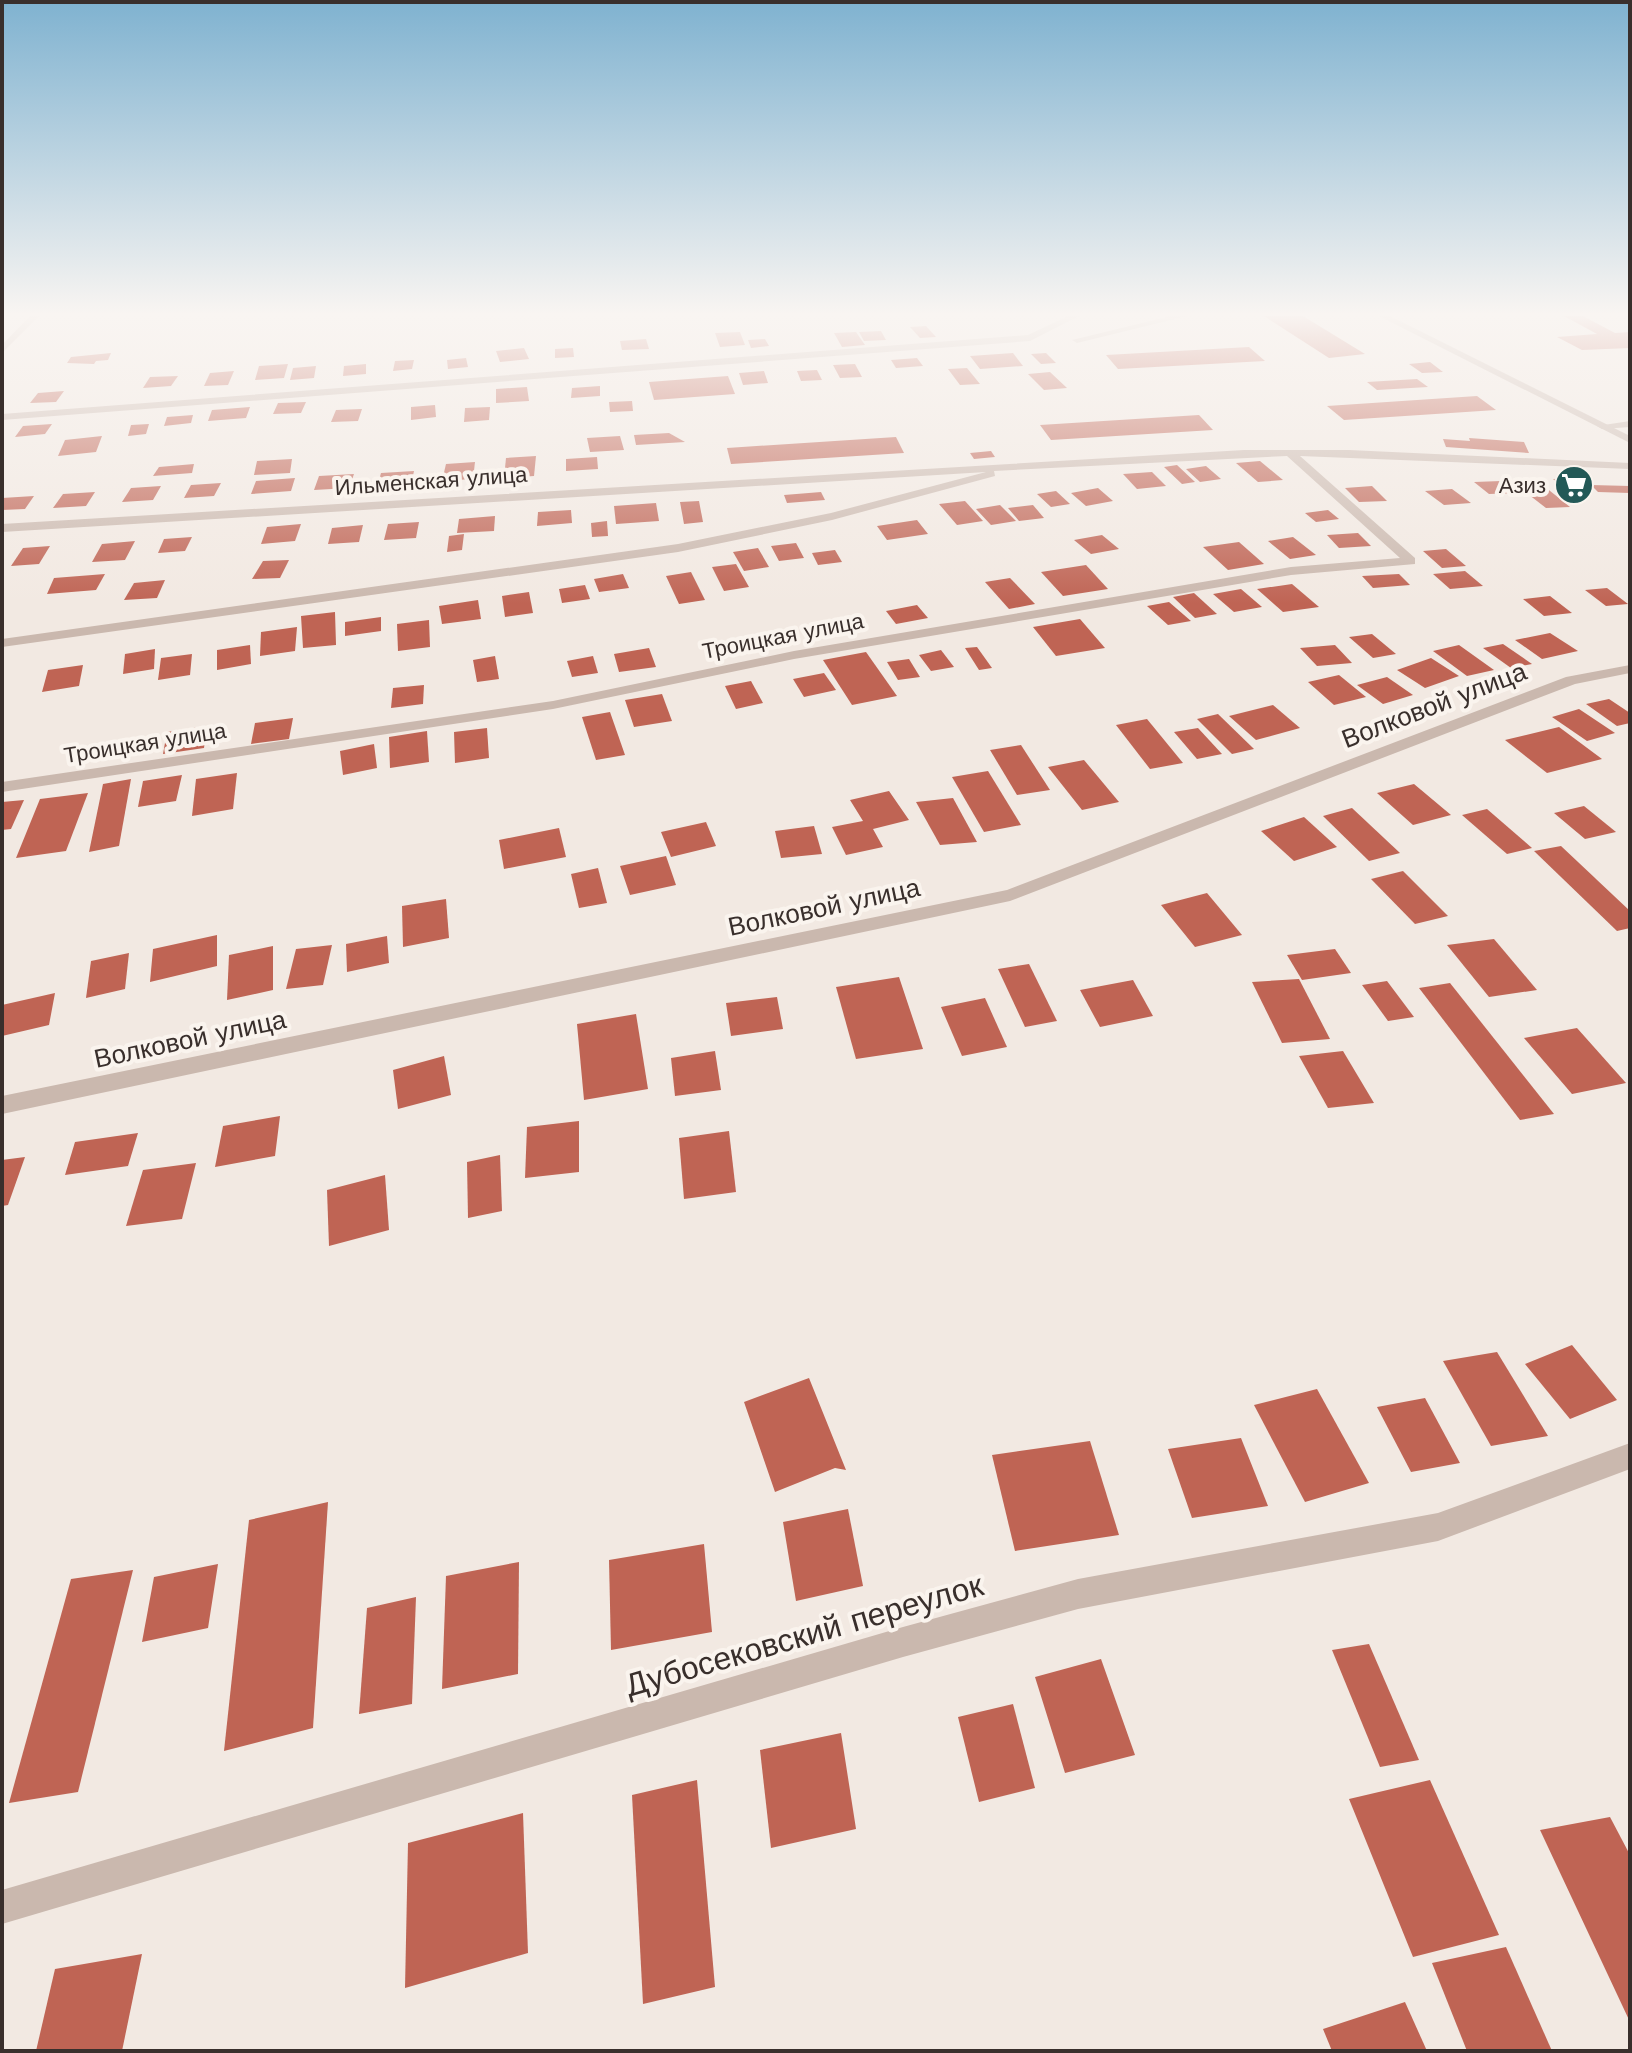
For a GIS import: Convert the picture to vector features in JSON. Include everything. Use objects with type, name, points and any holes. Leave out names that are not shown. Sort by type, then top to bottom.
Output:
[{"type":"street","points":[[2,417],[70,412]]},
{"type":"street","points":[[1574,412],[1630,440]]},
{"type":"street","points":[[1602,426],[1630,424]]},
{"type":"street","name":"Ильменская улица","points":[[2,528],[1022,465],[1289,452],[1630,466]]},
{"type":"street","name":"Троицкая улица","points":[[2,787],[553,705],[794,655],[1291,571],[1411,561],[1289,452]]},
{"type":"street","points":[[2,643],[678,548],[832,516],[1022,465]]},
{"type":"street","name":"Волковой улица","points":[[2,1105],[1010,895],[1571,680],[1630,669]]},
{"type":"street","name":"Дубосековский переулок","points":[[2,1907],[1078,1594],[1438,1527],[1630,1456]]},
{"type":"building","points":[[211,412],[248,412],[246,418],[208,421]]},
{"type":"building","points":[[274,412],[302,412],[301,413],[273,414]]},
{"type":"building","points":[[335,412],[361,412],[358,421],[331,422]]},
{"type":"building","points":[[411,412],[436,412],[436,417],[411,420]]},
{"type":"building","points":[[465,412],[490,412],[489,420],[464,422]]},
{"type":"building","points":[[1334,412],[1469,412],[1344,420]]},
{"type":"building","points":[[193,415],[191,423],[164,426],[167,417]]},
{"type":"building","points":[[1199,415],[1213,430],[1051,440],[1040,425]]},
{"type":"building","points":[[52,424],[45,434],[15,437],[23,426]]},
{"type":"building","points":[[149,424],[146,434],[128,436],[131,425]]},
{"type":"building","points":[[669,433],[685,442],[636,445],[634,435]]},
{"type":"building","points":[[102,436],[96,452],[58,456],[65,440]]},
{"type":"building","points":[[620,436],[624,450],[590,452],[587,438]]},
{"type":"building","points":[[896,437],[904,453],[731,464],[727,448]]},
{"type":"building","points":[[1469,438],[1524,442],[1529,453],[1446,447],[1443,439],[1470,441]]},
{"type":"building","points":[[991,451],[995,457],[974,459],[970,453]]},
{"type":"building","points":[[536,456],[534,476],[504,478],[506,458]]},
{"type":"building","points":[[597,457],[598,469],[566,471],[566,459]]},
{"type":"building","points":[[292,459],[290,473],[254,475],[257,461]]},
{"type":"building","points":[[1260,461],[1283,480],[1258,482],[1236,463]]},
{"type":"building","points":[[475,462],[473,479],[442,481],[446,464]]},
{"type":"building","points":[[194,464],[192,473],[153,476],[159,467]]},
{"type":"building","points":[[1177,465],[1195,482],[1182,484],[1164,467]]},
{"type":"building","points":[[1206,466],[1221,479],[1200,482],[1186,469]]},
{"type":"building","points":[[414,471],[411,485],[377,487],[381,473]]},
{"type":"building","points":[[1152,472],[1166,486],[1137,489],[1123,474]]},
{"type":"building","points":[[354,474],[349,488],[314,490],[319,476]]},
{"type":"building","points":[[295,478],[291,491],[251,494],[256,481]]},
{"type":"building","points":[[1534,478],[1570,507],[1546,508],[1510,480]]},
{"type":"building","points":[[1578,478],[1592,490],[1567,491],[1553,479]]},
{"type":"building","points":[[1501,481],[1516,493],[1489,494],[1474,482]]},
{"type":"building","points":[[221,483],[214,496],[184,498],[191,485]]},
{"type":"building","points":[[1591,485],[1630,486],[1630,493],[1598,492]]},
{"type":"building","points":[[161,486],[153,500],[122,502],[131,488]]},
{"type":"building","points":[[1372,486],[1387,501],[1359,502],[1345,488]]},
{"type":"building","points":[[1098,488],[1113,501],[1086,506],[1071,493]]},
{"type":"building","points":[[1452,489],[1471,503],[1444,505],[1425,491]]},
{"type":"building","points":[[1056,491],[1070,504],[1051,507],[1037,494]]},
{"type":"building","points":[[95,492],[86,506],[53,508],[63,494]]},
{"type":"building","points":[[821,492],[825,500],[787,503],[784,495]]},
{"type":"building","points":[[34,496],[25,509],[2,510],[2,498]]},
{"type":"building","points":[[699,501],[703,522],[684,524],[680,502]]},
{"type":"building","points":[[965,501],[983,521],[957,525],[939,504]]},
{"type":"building","points":[[656,503],[659,521],[616,524],[614,506]]},
{"type":"building","points":[[1000,505],[1016,521],[991,525],[976,509]]},
{"type":"building","points":[[1033,505],[1044,518],[1019,521],[1008,508]]},
{"type":"building","points":[[571,510],[572,523],[537,526],[538,512]]},
{"type":"building","points":[[1328,510],[1339,519],[1316,522],[1305,513]]},
{"type":"building","points":[[495,516],[494,531],[457,533],[459,519]]},
{"type":"building","points":[[917,520],[928,534],[887,540],[877,526]]},
{"type":"building","points":[[607,521],[608,536],[592,537],[591,523]]},
{"type":"building","points":[[419,522],[416,538],[384,540],[388,524]]},
{"type":"building","points":[[301,524],[295,541],[261,544],[267,527]]},
{"type":"building","points":[[363,525],[359,542],[328,544],[332,528]]},
{"type":"building","points":[[1358,533],[1371,546],[1339,548],[1327,535]]},
{"type":"building","points":[[464,534],[462,550],[447,552],[449,536]]},
{"type":"building","points":[[1102,535],[1119,549],[1091,554],[1074,540]]},
{"type":"building","points":[[192,537],[185,551],[158,553],[164,539]]},
{"type":"building","points":[[1293,537],[1316,555],[1290,559],[1268,541]]},
{"type":"building","points":[[135,541],[125,560],[92,562],[102,544]]},
{"type":"building","points":[[1239,542],[1264,564],[1228,570],[1203,547]]},
{"type":"building","points":[[796,543],[804,558],[779,561],[771,546]]},
{"type":"building","points":[[50,546],[39,564],[11,566],[23,548]]},
{"type":"building","points":[[758,548],[769,567],[744,571],[733,552]]},
{"type":"building","points":[[1446,549],[1466,566],[1442,568],[1423,551]]},
{"type":"building","points":[[835,550],[842,562],[818,565],[812,553]]},
{"type":"building","points":[[289,560],[280,578],[252,579],[263,561]]},
{"type":"building","points":[[736,564],[749,587],[724,591],[712,567]]},
{"type":"building","points":[[1086,565],[1108,589],[1063,596],[1041,572]]},
{"type":"building","points":[[1465,571],[1483,586],[1450,589],[1433,574]]},
{"type":"building","points":[[691,572],[705,600],[679,604],[666,576]]},
{"type":"building","points":[[105,574],[96,590],[47,594],[54,578]]},
{"type":"building","points":[[623,574],[629,588],[599,592],[594,579]]},
{"type":"building","points":[[1399,574],[1410,585],[1373,588],[1362,576]]},
{"type":"building","points":[[1010,578],[1035,604],[1009,609],[985,582]]},
{"type":"building","points":[[165,580],[157,598],[124,600],[134,583]]},
{"type":"building","points":[[1292,584],[1319,607],[1283,612],[1257,589]]},
{"type":"building","points":[[585,585],[590,599],[562,603],[559,589]]},
{"type":"building","points":[[1607,588],[1628,604],[1606,606],[1585,590]]},
{"type":"building","points":[[1241,589],[1262,607],[1234,612],[1213,594]]},
{"type":"building","points":[[529,592],[533,613],[505,617],[502,596]]},
{"type":"building","points":[[1194,593],[1217,614],[1195,618],[1173,597]]},
{"type":"building","points":[[1550,596],[1572,613],[1544,616],[1523,599]]},
{"type":"building","points":[[478,600],[481,619],[442,624],[439,606]]},
{"type":"building","points":[[1169,602],[1191,621],[1168,625],[1147,606]]},
{"type":"building","points":[[917,605],[928,618],[896,624],[886,611]]},
{"type":"building","points":[[335,612],[336,645],[303,648],[301,616]]},
{"type":"building","points":[[381,617],[381,631],[345,636],[345,622]]},
{"type":"building","points":[[1080,619],[1105,648],[1056,656],[1033,627]]},
{"type":"building","points":[[429,620],[430,647],[398,651],[397,624]]},
{"type":"building","points":[[297,627],[295,651],[260,656],[261,632]]},
{"type":"building","points":[[1550,633],[1578,651],[1542,659],[1515,640]]},
{"type":"building","points":[[1372,634],[1396,654],[1373,658],[1349,637]]},
{"type":"building","points":[[1503,644],[1532,664],[1511,668],[1483,648]]},
{"type":"building","points":[[250,645],[251,664],[217,670],[217,650]]},
{"type":"building","points":[[1335,645],[1352,663],[1317,666],[1300,648]]},
{"type":"building","points":[[1459,645],[1494,670],[1467,676],[1433,651]]},
{"type":"building","points":[[977,647],[992,668],[979,670],[965,648]]},
{"type":"building","points":[[649,648],[656,667],[619,672],[614,654]]},
{"type":"building","points":[[155,649],[154,669],[123,674],[125,654]]},
{"type":"building","points":[[941,650],[954,667],[931,671],[919,655]]},
{"type":"building","points":[[866,652],[897,696],[852,705],[823,660]]},
{"type":"building","points":[[192,654],[190,675],[158,680],[161,658]]},
{"type":"building","points":[[495,656],[499,679],[477,682],[473,660]]},
{"type":"building","points":[[593,656],[598,673],[572,677],[567,661]]},
{"type":"building","points":[[1431,658],[1459,676],[1425,688],[1397,670]]},
{"type":"building","points":[[909,659],[920,677],[898,680],[887,662]]},
{"type":"building","points":[[83,665],[79,686],[42,692],[48,670]]},
{"type":"building","points":[[824,673],[836,690],[804,697],[793,679]]},
{"type":"building","points":[[1339,675],[1366,697],[1334,705],[1308,682]]},
{"type":"building","points":[[1387,677],[1413,695],[1383,704],[1357,685]]},
{"type":"building","points":[[751,681],[763,703],[736,709],[725,686]]},
{"type":"building","points":[[424,685],[423,704],[391,708],[393,688]]},
{"type":"building","points":[[662,694],[672,721],[634,727],[625,700]]},
{"type":"building","points":[[1609,699],[1630,713],[1630,723],[1617,726],[1586,704]]},
{"type":"building","points":[[1273,705],[1300,728],[1256,740],[1229,716]]},
{"type":"building","points":[[1579,709],[1615,733],[1587,741],[1552,717]]},
{"type":"building","points":[[610,712],[625,755],[596,760],[582,717]]},
{"type":"building","points":[[1218,714],[1254,749],[1232,754],[1197,719]]},
{"type":"building","points":[[293,718],[289,739],[251,744],[255,723]]},
{"type":"building","points":[[1147,719],[1183,763],[1150,769],[1116,725]]},
{"type":"building","points":[[207,726],[204,748],[163,754],[167,732]]},
{"type":"building","points":[[1559,727],[1602,759],[1547,773],[1505,740]]},
{"type":"building","points":[[487,728],[489,758],[455,763],[454,732]]},
{"type":"building","points":[[1198,728],[1222,754],[1197,759],[1174,732]]},
{"type":"building","points":[[427,731],[429,762],[390,768],[389,737]]},
{"type":"building","points":[[374,744],[377,768],[343,775],[340,751]]},
{"type":"building","points":[[1021,745],[1050,790],[1017,795],[990,750]]},
{"type":"building","points":[[1084,760],[1119,802],[1082,810],[1048,767]]},
{"type":"building","points":[[988,771],[1021,825],[984,832],[952,777]]},
{"type":"building","points":[[237,773],[233,809],[192,816],[196,779]]},
{"type":"building","points":[[182,775],[176,801],[138,807],[143,781]]},
{"type":"building","points":[[131,779],[119,846],[89,852],[103,784]]},
{"type":"building","points":[[1414,784],[1451,815],[1413,825],[1377,793]]},
{"type":"building","points":[[889,791],[909,820],[873,829],[883,847],[846,855],[832,827],[863,821],[850,800]]},
{"type":"building","points":[[88,793],[66,851],[16,858],[40,799]]},
{"type":"building","points":[[953,798],[977,842],[940,845],[916,802]]},
{"type":"building","points":[[24,800],[11,829],[2,830],[2,802]]},
{"type":"building","points":[[1584,806],[1616,832],[1585,839],[1554,813]]},
{"type":"building","points":[[1352,808],[1400,853],[1369,861],[1323,816]]},
{"type":"building","points":[[1487,809],[1532,848],[1507,854],[1462,815]]},
{"type":"building","points":[[1304,817],[1337,847],[1294,861],[1261,831]]},
{"type":"building","points":[[706,822],[716,846],[671,857],[661,832]]},
{"type":"building","points":[[814,826],[822,854],[781,858],[775,831]]},
{"type":"building","points":[[559,828],[566,857],[504,869],[499,840]]},
{"type":"building","points":[[1561,846],[1630,911],[1630,928],[1617,931],[1534,851]]},
{"type":"building","points":[[666,856],[676,885],[630,895],[620,866]]},
{"type":"building","points":[[598,868],[607,903],[579,908],[571,874]]},
{"type":"building","points":[[1403,871],[1448,916],[1415,924],[1371,879]]},
{"type":"building","points":[[1207,893],[1242,935],[1195,947],[1161,905]]},
{"type":"building","points":[[446,899],[449,938],[403,947],[402,906]]},
{"type":"building","points":[[217,935],[217,966],[150,982],[153,949]]},
{"type":"building","points":[[387,936],[389,963],[347,972],[346,944]]},
{"type":"building","points":[[1494,939],[1537,990],[1489,997],[1447,945]]},
{"type":"building","points":[[332,945],[323,985],[286,989],[296,949]]},
{"type":"building","points":[[273,946],[273,990],[227,1000],[229,955]]},
{"type":"building","points":[[1335,949],[1351,973],[1302,980],[1287,955]]},
{"type":"building","points":[[129,953],[125,989],[86,998],[91,961]]},
{"type":"building","points":[[1029,964],[1057,1021],[1025,1027],[998,969]]},
{"type":"building","points":[[899,977],[923,1049],[856,1059],[836,987]]},
{"type":"building","points":[[1299,979],[1330,1039],[1282,1043],[1252,982]]},
{"type":"building","points":[[1133,980],[1153,1016],[1100,1027],[1080,990]]},
{"type":"building","points":[[1387,981],[1414,1017],[1388,1021],[1362,985]]},
{"type":"building","points":[[1450,983],[1554,1114],[1520,1120],[1419,988]]},
{"type":"building","points":[[55,993],[49,1025],[2,1036],[2,1005]]},
{"type":"building","points":[[777,997],[783,1029],[731,1036],[726,1003]]},
{"type":"building","points":[[985,998],[1007,1047],[962,1056],[941,1007]]},
{"type":"building","points":[[636,1014],[648,1089],[584,1100],[577,1024]]},
{"type":"building","points":[[1577,1028],[1626,1083],[1572,1094],[1524,1038]]},
{"type":"building","points":[[715,1051],[721,1090],[675,1096],[671,1058]]},
{"type":"building","points":[[1343,1051],[1374,1103],[1328,1108],[1299,1056]]},
{"type":"building","points":[[444,1056],[451,1095],[398,1109],[393,1070]]},
{"type":"building","points":[[280,1116],[275,1156],[215,1167],[223,1126]]},
{"type":"building","points":[[579,1121],[579,1172],[525,1178],[527,1127]]},
{"type":"building","points":[[729,1131],[736,1192],[684,1199],[679,1138]]},
{"type":"building","points":[[138,1133],[128,1166],[65,1175],[75,1142]]},
{"type":"building","points":[[500,1155],[502,1211],[468,1218],[467,1162]]},
{"type":"building","points":[[25,1157],[8,1205],[2,1206],[2,1160]]},
{"type":"building","points":[[196,1163],[182,1219],[126,1226],[143,1170]]},
{"type":"building","points":[[385,1175],[389,1230],[329,1246],[327,1190]]},
{"type":"building","points":[[1572,1345],[1617,1400],[1570,1419],[1525,1364]]},
{"type":"building","points":[[1497,1352],[1548,1436],[1491,1446],[1443,1361]]},
{"type":"building","points":[[809,1378],[846,1470],[835,1468],[775,1492],[744,1402]]},
{"type":"building","points":[[1317,1389],[1369,1483],[1305,1502],[1254,1405]]},
{"type":"building","points":[[1425,1398],[1460,1463],[1411,1472],[1377,1407]]},
{"type":"building","points":[[1241,1438],[1268,1506],[1192,1518],[1168,1449]]},
{"type":"building","points":[[1090,1441],[1119,1535],[1015,1551],[992,1455]]},
{"type":"building","points":[[328,1502],[313,1728],[224,1751],[249,1520]]},
{"type":"building","points":[[848,1509],[863,1586],[796,1601],[783,1522]]},
{"type":"building","points":[[704,1544],[712,1632],[611,1650],[609,1560]]},
{"type":"building","points":[[519,1562],[518,1674],[442,1689],[446,1576]]},
{"type":"building","points":[[218,1564],[208,1628],[142,1642],[154,1577]]},
{"type":"building","points":[[133,1570],[78,1792],[9,1803],[71,1579]]},
{"type":"building","points":[[416,1597],[412,1704],[359,1714],[367,1608]]},
{"type":"building","points":[[1369,1644],[1419,1760],[1380,1767],[1332,1650]]},
{"type":"building","points":[[1101,1659],[1135,1755],[1065,1773],[1035,1677]]},
{"type":"building","points":[[1013,1704],[1035,1788],[979,1802],[958,1717]]},
{"type":"building","points":[[841,1733],[856,1829],[771,1848],[760,1750]]},
{"type":"building","points":[[697,1780],[715,1987],[643,2004],[632,1795]]},
{"type":"building","points":[[1430,1780],[1499,1935],[1413,1957],[1349,1799]]},
{"type":"building","points":[[523,1813],[528,1953],[405,1988],[408,1843]]},
{"type":"building","points":[[1610,1817],[1630,1855],[1630,2022],[1540,1830]]},
{"type":"building","points":[[1506,1947],[1552,2051],[1467,2051],[1432,1963]]},
{"type":"building","points":[[142,1954],[122,2051],[36,2051],[55,1969]]},
{"type":"building","points":[[1405,2002],[1427,2051],[1332,2051],[1323,2029]]},
{"type":"place","name":"Азиз","points":[[1574,485]]}]
